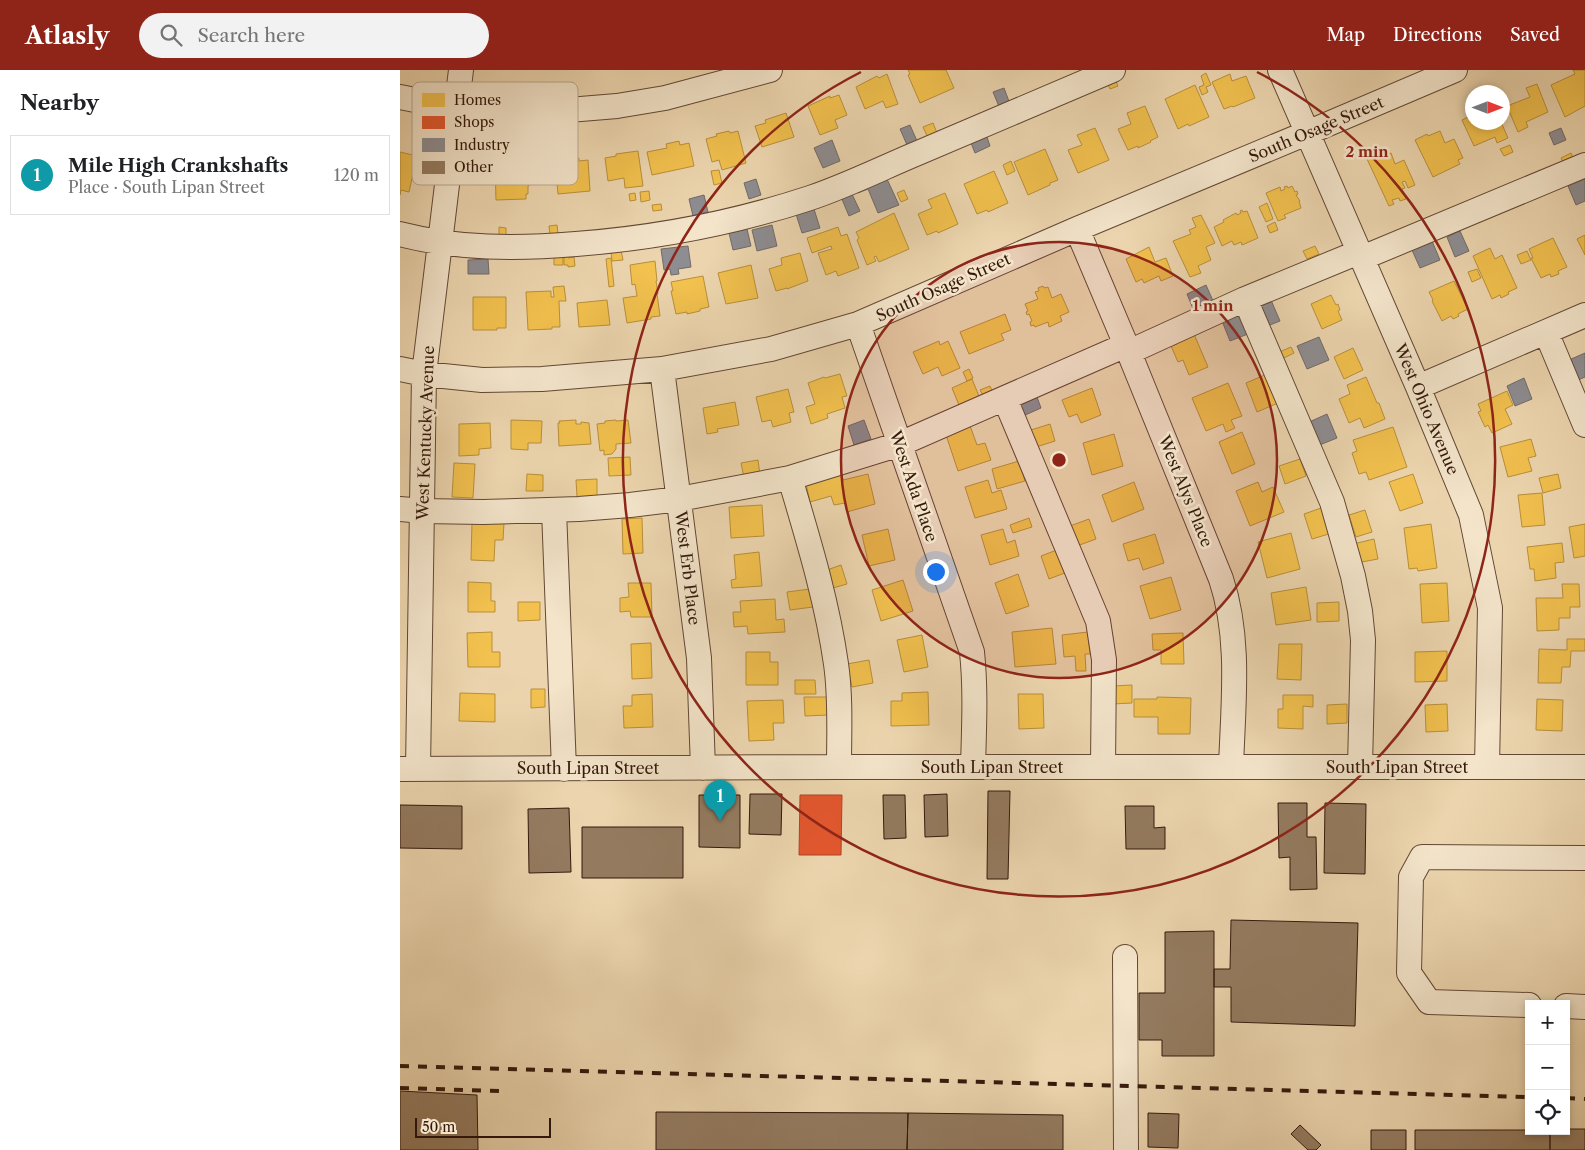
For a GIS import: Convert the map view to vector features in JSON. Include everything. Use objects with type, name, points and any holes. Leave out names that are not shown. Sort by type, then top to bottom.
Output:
[{"type":"street","points":[[578,109],[618,106],[665,98],[770,70]]},
{"type":"street","points":[[400,234],[440,243],[503,247],[623,241],[687,231],[810,198],[1112,70]]},
{"type":"street","name":"West Ohio Avenue","points":[[1280,70],[1418,387],[1471,515],[1490,608],[1487,767]]},
{"type":"street","name":"South Osage Street","points":[[400,369],[424,374],[482,380],[542,379],[662,369],[771,349],[858,324],[1077,229],[1455,70]]},
{"type":"street","points":[[411,510],[483,512],[630,505],[679,499],[790,478],[900,444],[1245,299],[1585,165]]},
{"type":"street","name":"West Kentucky Avenue","points":[[409,769],[411,510],[424,374],[447,185]]},
{"type":"street","name":"West Alys Place","points":[[1077,229],[1128,348],[1218,570],[1228,600],[1234,661],[1231,767]]},
{"type":"street","points":[[1245,299],[1332,502],[1353,576],[1360,611],[1363,640],[1360,767]]},
{"type":"street","points":[[1418,387],[1585,315]]},
{"type":"street","name":"West Ada Place","points":[[858,324],[972,652],[975,713],[973,767]]},
{"type":"street","points":[[1546,332],[1585,425]]},
{"type":"street","name":"West Erb Place","points":[[662,369],[699,658],[703,768]]},
{"type":"street","points":[[1005,399],[1098,621],[1104,660],[1103,767]]},
{"type":"street","points":[[790,478],[822,587],[836,664],[839,693],[839,767]]},
{"type":"street","points":[[554,510],[564,768]]},
{"type":"street","name":"South Lipan Street","points":[[409,769],[839,767],[1585,768]]},
{"type":"street","points":[[1525,1005],[1428,1002],[1409,973],[1411,877],[1422,857],[1585,858]]},
{"type":"street","points":[[1124,956],[1126,1150]]},
{"type":"street","points":[[1570,1006],[1585,1007]]},
{"type":"building: Homes","points":[[908,70],[946,70],[954,88],[920,103],[908,75],[910,74]]},
{"type":"building: Homes","points":[[1573,70],[1585,70],[1585,106],[1565,117],[1551,85],[1575,74]]},
{"type":"building: Homes","points":[[1206,73],[1211,85],[1206,87],[1208,92],[1202,95],[1199,87],[1204,85],[1201,76]]},
{"type":"building: Homes","points":[[887,74],[898,104],[886,108],[883,101],[865,109],[856,87],[877,76],[879,78]]},
{"type":"building: Homes","points":[[1230,74],[1232,81],[1246,76],[1255,98],[1224,109],[1212,82]]},
{"type":"building: Homes","points":[[1115,79],[1118,86],[1110,89],[1107,82]]},
{"type":"building: Homes","points":[[1537,84],[1548,112],[1526,122],[1528,127],[1518,132],[1510,113],[1510,105],[1530,97],[1526,88]]},
{"type":"building: Homes","points":[[1195,85],[1209,117],[1178,129],[1165,99]]},
{"type":"building: Homes","points":[[839,95],[847,115],[835,120],[838,128],[820,135],[808,106],[830,96],[830,98]]},
{"type":"building: Homes","points":[[1145,106],[1158,137],[1138,148],[1138,146],[1128,150],[1118,129],[1131,124],[1127,113]]},
{"type":"building: Homes","points":[[786,113],[794,137],[762,147],[755,126],[766,123],[765,120]]},
{"type":"building: Homes","points":[[933,123],[937,133],[928,138],[923,127]]},
{"type":"building: Homes","points":[[1095,128],[1109,160],[1078,173],[1068,150],[1082,145],[1077,135]]},
{"type":"building: Homes","points":[[1467,130],[1504,130],[1508,138],[1497,143],[1495,137],[1474,146]]},
{"type":"building: Homes","points":[[729,131],[730,133],[738,131],[746,163],[722,170],[719,160],[712,162],[706,139]]},
{"type":"building: Homes","points":[[1440,131],[1445,143],[1454,139],[1463,158],[1458,160],[1460,164],[1433,177],[1415,140],[1427,134],[1428,136]]},
{"type":"building: Homes","points":[[679,141],[680,145],[689,143],[694,166],[652,175],[647,152],[667,148],[666,144]]},
{"type":"building: Homes","points":[[1510,145],[1513,152],[1504,156],[1500,149]]},
{"type":"building: Homes","points":[[1045,149],[1058,180],[1028,195],[1014,162]]},
{"type":"building: Homes","points":[[638,151],[643,186],[625,188],[624,178],[608,181],[605,158],[616,156],[616,154]]},
{"type":"building: Homes","points":[[400,152],[412,155],[412,178],[409,192],[401,190],[400,195]]},
{"type":"building: Homes","points":[[1391,153],[1395,164],[1404,160],[1415,185],[1408,188],[1405,181],[1402,182],[1405,188],[1402,189],[1406,199],[1400,201],[1399,198],[1392,200],[1394,204],[1389,206],[1367,159],[1377,155],[1378,158]]},
{"type":"building: Homes","points":[[1571,153],[1574,161],[1565,166],[1561,158]]},
{"type":"building: Homes","points":[[578,158],[579,161],[588,160],[590,191],[558,194],[557,185],[578,185]]},
{"type":"building: Homes","points":[[1011,161],[1015,171],[1007,175],[1003,165]]},
{"type":"building: Homes","points":[[719,170],[722,183],[714,185],[711,171]]},
{"type":"building: Homes","points":[[994,171],[1008,203],[988,212],[987,210],[977,214],[964,184]]},
{"type":"building: Homes","points":[[496,185],[529,185],[526,199],[496,200]]},
{"type":"building: Homes","points":[[1287,186],[1288,188],[1292,186],[1295,192],[1297,191],[1298,194],[1296,195],[1300,201],[1301,208],[1284,215],[1286,218],[1278,221],[1266,193],[1280,187],[1281,191]]},
{"type":"building: Homes","points":[[904,190],[908,199],[901,202],[897,193]]},
{"type":"building: Homes","points":[[649,191],[650,200],[641,202],[640,192]]},
{"type":"building: Homes","points":[[635,193],[636,200],[630,201],[629,194]]},
{"type":"building: Homes","points":[[945,193],[958,224],[938,233],[937,231],[927,235],[918,214],[932,208],[928,200]]},
{"type":"building: Homes","points":[[1267,203],[1273,219],[1266,222],[1259,207]]},
{"type":"building: Homes","points":[[661,204],[662,210],[653,211],[652,205]]},
{"type":"building: Homes","points":[[1242,210],[1243,212],[1247,211],[1258,238],[1242,245],[1241,242],[1234,245],[1232,241],[1222,246],[1214,227],[1236,213],[1237,215],[1241,213],[1240,211]]},
{"type":"building: Homes","points":[[894,213],[909,249],[879,262],[876,256],[874,257],[876,261],[867,265],[857,240],[859,238],[856,232]]},
{"type":"building: Homes","points":[[1201,215],[1215,243],[1206,247],[1211,260],[1198,266],[1201,273],[1190,277],[1173,241],[1191,234],[1189,230],[1196,227],[1192,218]]},
{"type":"building: Homes","points":[[1275,222],[1278,230],[1270,233],[1267,226]]},
{"type":"building: Homes","points":[[557,225],[558,234],[550,235],[549,226]]},
{"type":"building: Homes","points":[[499,227],[506,228],[506,238],[499,237]]},
{"type":"building: Homes","points":[[838,227],[841,236],[847,234],[859,268],[838,276],[836,271],[826,275],[818,253],[832,249],[831,246],[812,253],[807,238]]},
{"type":"building: Homes","points":[[1585,235],[1585,255],[1577,239]]},
{"type":"building: Homes","points":[[1553,238],[1567,267],[1558,271],[1559,274],[1551,277],[1550,274],[1541,278],[1531,258],[1533,258],[1529,249]]},
{"type":"building: Homes","points":[[1315,246],[1319,254],[1307,259],[1303,251]]},
{"type":"building: Homes","points":[[1149,247],[1155,262],[1166,258],[1173,276],[1161,281],[1159,276],[1144,283],[1142,279],[1136,282],[1126,259]]},
{"type":"building: Homes","points":[[1490,248],[1495,259],[1502,255],[1517,288],[1501,298],[1500,295],[1492,299],[1473,256]]},
{"type":"building: Homes","points":[[621,250],[623,260],[612,261],[611,251]]},
{"type":"building: Homes","points":[[1527,251],[1531,260],[1521,264],[1517,255]]},
{"type":"building: Homes","points":[[800,253],[808,281],[776,291],[769,269],[782,265],[781,258]]},
{"type":"building: Homes","points":[[568,256],[568,258],[574,257],[575,266],[568,267],[568,265],[564,265],[564,257]]},
{"type":"building: Homes","points":[[554,257],[563,257],[563,265],[554,265]]},
{"type":"building: Homes","points":[[611,258],[614,286],[609,287],[606,259]]},
{"type":"building: Homes","points":[[655,261],[660,316],[627,323],[623,298],[637,296],[635,284],[632,285],[630,265]]},
{"type":"building: Homes","points":[[751,265],[758,298],[726,304],[718,273]]},
{"type":"building: Homes","points":[[1477,269],[1481,278],[1472,282],[1468,272]]},
{"type":"building: Homes","points":[[703,276],[709,307],[687,314],[687,312],[676,314],[671,282]]},
{"type":"building: Homes","points":[[1454,281],[1468,309],[1453,319],[1451,316],[1442,321],[1429,292]]},
{"type":"building: Homes","points":[[564,286],[566,301],[559,301],[560,327],[528,330],[526,292],[551,291],[551,297],[554,297],[553,287]]},
{"type":"building: Homes","points":[[1043,286],[1044,288],[1048,287],[1052,298],[1061,294],[1069,312],[1060,316],[1062,321],[1049,327],[1048,322],[1035,327],[1034,325],[1031,326],[1030,322],[1032,321],[1029,314],[1027,315],[1026,312],[1028,311],[1025,304],[1038,299],[1035,292],[1039,291],[1038,288]]},
{"type":"building: Homes","points":[[1331,295],[1336,305],[1338,304],[1340,310],[1338,311],[1342,320],[1322,329],[1311,304]]},
{"type":"building: Homes","points":[[473,297],[506,297],[506,328],[473,330]]},
{"type":"building: Homes","points":[[607,300],[610,325],[579,327],[577,303]]},
{"type":"building: Homes","points":[[1005,314],[1011,330],[1001,334],[1004,340],[969,354],[960,332]]},
{"type":"building: Homes","points":[[1194,334],[1208,367],[1189,375],[1183,360],[1178,362],[1171,346],[1177,344],[1176,341]]},
{"type":"building: Homes","points":[[939,341],[940,345],[948,341],[960,368],[942,376],[938,367],[923,374],[913,352]]},
{"type":"building: Homes","points":[[1291,347],[1294,353],[1278,361],[1275,354]]},
{"type":"building: Homes","points":[[1353,348],[1363,370],[1344,379],[1334,357]]},
{"type":"building: Homes","points":[[969,369],[973,378],[967,381],[963,372]]},
{"type":"building: Homes","points":[[840,374],[847,396],[842,397],[845,408],[827,414],[828,418],[811,424],[806,407],[815,404],[808,383]]},
{"type":"building: Homes","points":[[1267,374],[1278,403],[1257,412],[1246,383]]},
{"type":"building: Homes","points":[[1366,377],[1385,419],[1364,428],[1360,418],[1349,423],[1339,399],[1350,394],[1347,385]]},
{"type":"building: Homes","points":[[972,379],[981,401],[961,410],[952,388]]},
{"type":"building: Homes","points":[[1228,383],[1242,416],[1231,420],[1235,428],[1226,432],[1223,424],[1206,431],[1192,398]]},
{"type":"building: Homes","points":[[990,386],[994,395],[985,399],[980,390]]},
{"type":"building: Homes","points":[[1092,388],[1101,415],[1081,423],[1077,414],[1069,417],[1062,400]]},
{"type":"building: Homes","points":[[788,389],[794,412],[789,413],[791,422],[773,427],[771,420],[762,422],[756,397]]},
{"type":"building: Homes","points":[[1507,391],[1513,405],[1505,409],[1512,424],[1492,433],[1488,425],[1485,427],[1478,412],[1481,411],[1478,404]]},
{"type":"building: Homes","points":[[735,402],[739,425],[717,429],[718,432],[707,434],[703,408]]},
{"type":"building: Homes","points":[[511,420],[542,421],[541,443],[528,443],[528,450],[511,449]]},
{"type":"building: Homes","points":[[576,420],[576,424],[581,424],[581,422],[589,423],[591,444],[559,446],[559,421]]},
{"type":"building: Homes","points":[[616,420],[628,420],[631,443],[616,444],[616,449],[612,454],[604,455],[604,450],[600,451],[597,424]]},
{"type":"building: Homes","points":[[490,423],[491,448],[479,449],[479,455],[459,456],[459,424]]},
{"type":"building: Homes","points":[[969,423],[977,445],[985,443],[991,460],[958,471],[945,432]]},
{"type":"building: Homes","points":[[1050,424],[1055,441],[1036,447],[1031,430]]},
{"type":"building: Homes","points":[[1393,427],[1407,467],[1369,480],[1366,472],[1359,474],[1352,453],[1357,451],[1353,440]]},
{"type":"building: Homes","points":[[1242,432],[1255,464],[1232,474],[1219,442]]},
{"type":"building: Homes","points":[[1114,434],[1123,466],[1092,475],[1083,443]]},
{"type":"building: Homes","points":[[1531,439],[1536,456],[1528,458],[1532,471],[1508,477],[1500,447]]},
{"type":"building: Homes","points":[[630,457],[631,475],[609,476],[608,458]]},
{"type":"building: Homes","points":[[1300,459],[1306,476],[1285,484],[1279,466]]},
{"type":"building: Homes","points":[[758,460],[760,475],[744,478],[741,463]]},
{"type":"building: Homes","points":[[1019,461],[1025,481],[997,489],[992,469]]},
{"type":"building: Homes","points":[[454,463],[475,464],[473,498],[452,497]]},
{"type":"building: Homes","points":[[841,470],[843,480],[868,474],[875,504],[847,512],[845,503],[834,505],[831,496],[810,502],[805,479]]},
{"type":"building: Homes","points":[[527,474],[543,475],[543,491],[526,491]]},
{"type":"building: Homes","points":[[1413,474],[1423,503],[1400,511],[1389,482]]},
{"type":"building: Homes","points":[[1558,474],[1561,488],[1543,493],[1539,478]]},
{"type":"building: Homes","points":[[597,479],[597,496],[577,497],[576,480]]},
{"type":"building: Homes","points":[[988,480],[992,493],[1001,490],[1007,509],[975,518],[965,487]]},
{"type":"building: Homes","points":[[1134,482],[1144,509],[1112,522],[1102,495]]},
{"type":"building: Homes","points":[[1258,482],[1262,492],[1273,487],[1284,512],[1250,526],[1236,491]]},
{"type":"building: Homes","points":[[1542,493],[1545,525],[1522,527],[1518,495]]},
{"type":"building: Homes","points":[[762,505],[764,536],[731,538],[729,507]]},
{"type":"building: Homes","points":[[1324,507],[1332,533],[1312,539],[1304,514]]},
{"type":"building: Homes","points":[[1365,510],[1372,532],[1356,537],[1349,515]]},
{"type":"building: Homes","points":[[642,518],[643,553],[623,554],[622,519]]},
{"type":"building: Homes","points":[[1029,518],[1032,527],[1013,533],[1010,525]]},
{"type":"building: Homes","points":[[1089,519],[1096,539],[1077,546],[1070,526]]},
{"type":"building: Homes","points":[[472,522],[504,523],[503,540],[495,540],[494,561],[471,560]]},
{"type":"building: Homes","points":[[1431,524],[1437,568],[1418,571],[1417,568],[1409,569],[1404,528]]},
{"type":"building: Homes","points":[[1585,524],[1585,556],[1574,558],[1569,527]]},
{"type":"building: Homes","points":[[888,529],[895,560],[869,566],[862,535]]},
{"type":"building: Homes","points":[[1003,529],[1007,543],[1015,540],[1019,556],[990,565],[981,535]]},
{"type":"building: Homes","points":[[1291,533],[1300,569],[1267,578],[1258,542]]},
{"type":"building: Homes","points":[[1155,534],[1164,563],[1143,570],[1139,558],[1128,561],[1123,544]]},
{"type":"building: Homes","points":[[1374,539],[1378,559],[1356,563],[1353,544]]},
{"type":"building: Homes","points":[[1562,543],[1564,562],[1555,563],[1556,578],[1535,581],[1534,569],[1530,569],[1527,547]]},
{"type":"building: Homes","points":[[1062,548],[1070,571],[1049,579],[1041,556]]},
{"type":"building: Homes","points":[[759,552],[762,586],[732,588],[731,580],[736,579],[734,555]]},
{"type":"building: Homes","points":[[841,565],[847,584],[833,588],[827,570]]},
{"type":"building: Homes","points":[[1018,574],[1029,606],[1006,614],[995,583]]},
{"type":"building: Homes","points":[[1171,577],[1181,610],[1150,619],[1140,586]]},
{"type":"building: Homes","points":[[903,580],[913,611],[881,621],[872,590]]},
{"type":"building: Homes","points":[[468,582],[491,583],[491,601],[495,601],[495,612],[468,612]]},
{"type":"building: Homes","points":[[628,583],[651,583],[652,617],[631,617],[630,611],[620,612],[620,598],[629,597]]},
{"type":"building: Homes","points":[[1447,583],[1449,621],[1422,623],[1420,584]]},
{"type":"building: Homes","points":[[1562,584],[1579,584],[1580,607],[1570,607],[1570,618],[1559,618],[1559,630],[1537,631],[1536,598],[1563,598]]},
{"type":"building: Homes","points":[[1306,587],[1311,620],[1276,625],[1271,593]]},
{"type":"building: Homes","points":[[810,589],[813,607],[790,610],[787,592]]},
{"type":"building: Homes","points":[[775,599],[776,620],[784,619],[785,632],[748,634],[747,626],[734,627],[733,612],[741,612],[740,601]]},
{"type":"building: Homes","points":[[518,602],[540,602],[540,620],[518,621]]},
{"type":"building: Homes","points":[[1339,602],[1339,621],[1317,622],[1317,603]]},
{"type":"building: Homes","points":[[1052,628],[1056,664],[1015,667],[1012,632]]},
{"type":"building: Homes","points":[[492,632],[492,652],[500,652],[500,667],[468,667],[467,633]]},
{"type":"building: Homes","points":[[1088,632],[1090,654],[1085,654],[1086,671],[1076,671],[1075,656],[1064,657],[1062,635]]},
{"type":"building: Homes","points":[[1183,633],[1184,664],[1161,664],[1161,650],[1153,650],[1152,634]]},
{"type":"building: Homes","points":[[922,635],[928,667],[904,672],[897,640]]},
{"type":"building: Homes","points":[[1567,639],[1585,639],[1585,651],[1571,651],[1570,667],[1562,667],[1561,683],[1538,683],[1539,649],[1567,650]]},
{"type":"building: Homes","points":[[651,643],[652,678],[632,679],[631,644]]},
{"type":"building: Homes","points":[[1279,644],[1302,644],[1301,680],[1277,679]]},
{"type":"building: Homes","points":[[1447,651],[1447,681],[1415,682],[1415,652]]},
{"type":"building: Homes","points":[[746,652],[770,652],[770,662],[778,662],[778,685],[746,685]]},
{"type":"building: Homes","points":[[869,660],[873,683],[852,687],[847,664]]},
{"type":"building: Homes","points":[[795,680],[815,680],[816,694],[795,694]]},
{"type":"building: Homes","points":[[1132,685],[1132,703],[1112,704],[1112,686]]},
{"type":"building: Homes","points":[[531,689],[545,689],[545,707],[531,708]]},
{"type":"building: Homes","points":[[928,692],[929,725],[891,726],[891,701],[902,701],[902,693]]},
{"type":"building: Homes","points":[[460,693],[495,694],[495,722],[459,721]]},
{"type":"building: Homes","points":[[652,694],[653,727],[624,728],[623,706],[632,706],[632,695]]},
{"type":"building: Homes","points":[[1018,694],[1043,694],[1044,728],[1019,729]]},
{"type":"building: Homes","points":[[1283,695],[1313,695],[1313,707],[1303,706],[1303,729],[1278,728],[1278,709],[1283,709]]},
{"type":"building: Homes","points":[[804,697],[827,697],[828,715],[805,716]]},
{"type":"building: Homes","points":[[1157,697],[1191,698],[1190,734],[1158,734],[1158,717],[1134,717],[1134,699],[1157,699]]},
{"type":"building: Homes","points":[[1537,699],[1563,700],[1562,731],[1536,730]]},
{"type":"building: Homes","points":[[783,700],[784,723],[773,723],[774,740],[749,741],[747,701]]},
{"type":"building: Homes","points":[[1347,704],[1347,723],[1327,724],[1327,705]]},
{"type":"building: Homes","points":[[1447,704],[1448,731],[1426,732],[1425,705]]},
{"type":"building: Shops","points":[[800,795],[842,795],[841,855],[799,855]]},
{"type":"building: Industry","points":[[1004,88],[1010,104],[1000,109],[993,92]]},
{"type":"building: Industry","points":[[910,125],[917,141],[907,145],[900,129]]},
{"type":"building: Industry","points":[[1561,128],[1566,140],[1554,145],[1549,133]]},
{"type":"building: Industry","points":[[987,137],[990,146],[975,153],[971,143]]},
{"type":"building: Industry","points":[[832,140],[840,161],[823,168],[814,148]]},
{"type":"building: Industry","points":[[756,179],[761,195],[749,199],[744,183]]},
{"type":"building: Industry","points":[[887,179],[899,205],[878,213],[868,189],[858,193],[856,189]]},
{"type":"building: Industry","points":[[1585,179],[1585,201],[1576,205],[1568,186]]},
{"type":"building: Industry","points":[[851,192],[860,211],[849,216],[841,197]]},
{"type":"building: Industry","points":[[704,195],[708,212],[693,216],[689,199]]},
{"type":"building: Industry","points":[[813,206],[820,228],[802,233],[795,211]]},
{"type":"building: Industry","points":[[772,225],[777,246],[757,251],[752,230]]},
{"type":"building: Industry","points":[[747,229],[751,246],[733,250],[729,233]]},
{"type":"building: Industry","points":[[1460,231],[1469,251],[1455,257],[1447,237]]},
{"type":"building: Industry","points":[[1432,241],[1440,260],[1420,268],[1412,250]]},
{"type":"building: Industry","points":[[688,246],[691,267],[678,269],[679,274],[671,275],[670,269],[664,270],[661,249]]},
{"type":"building: Industry","points":[[488,259],[489,274],[468,274],[468,260]]},
{"type":"building: Industry","points":[[1206,285],[1214,303],[1194,311],[1187,294]]},
{"type":"building: Industry","points":[[1271,300],[1280,321],[1265,327],[1256,307]]},
{"type":"building: Industry","points":[[1240,314],[1248,334],[1230,341],[1222,321]]},
{"type":"building: Industry","points":[[1319,337],[1329,360],[1307,369],[1297,346]]},
{"type":"building: Industry","points":[[1585,353],[1585,377],[1578,380],[1569,360]]},
{"type":"building: Industry","points":[[1524,378],[1532,399],[1515,406],[1507,386]]},
{"type":"building: Industry","points":[[1037,397],[1041,408],[1023,416],[1018,405]]},
{"type":"building: Industry","points":[[1327,414],[1337,438],[1317,446],[1307,423]]},
{"type":"building: Industry","points":[[864,420],[871,439],[854,445],[848,426]]},
{"type":"building: Other","points":[[988,791],[1010,791],[1008,879],[987,879]]},
{"type":"building: Other","points":[[750,794],[782,794],[781,835],[749,834]]},
{"type":"building: Other","points":[[947,794],[948,836],[925,837],[924,795]]},
{"type":"building: Other","points":[[699,795],[740,795],[740,848],[699,847]]},
{"type":"building: Other","points":[[883,795],[905,795],[906,838],[884,839]]},
{"type":"building: Other","points":[[1278,803],[1307,803],[1307,837],[1316,837],[1317,889],[1290,890],[1290,857],[1279,858]]},
{"type":"building: Other","points":[[1325,803],[1366,804],[1365,874],[1324,873]]},
{"type":"building: Other","points":[[400,805],[462,806],[462,849],[400,848]]},
{"type":"building: Other","points":[[1125,806],[1154,806],[1154,828],[1165,827],[1165,849],[1126,849]]},
{"type":"building: Other","points":[[569,808],[571,872],[529,873],[528,809]]},
{"type":"building: Other","points":[[582,827],[683,827],[683,878],[582,878]]},
{"type":"building: Other","points":[[1231,920],[1358,923],[1355,1026],[1231,1022],[1231,987],[1214,987],[1214,969],[1230,969]]},
{"type":"building: Other","points":[[1214,931],[1214,1056],[1162,1056],[1162,1040],[1139,1040],[1139,993],[1165,993],[1165,932]]},
{"type":"building: Other","points":[[400,1091],[477,1095],[478,1150],[400,1150]]},
{"type":"building: Other","points":[[656,1112],[908,1113],[907,1150],[656,1150]]},
{"type":"building: Other","points":[[908,1113],[1063,1115],[1063,1150],[907,1150]]},
{"type":"building: Other","points":[[1148,1113],[1179,1114],[1178,1148],[1148,1147]]},
{"type":"building: Other","points":[[1300,1125],[1321,1145],[1316,1150],[1308,1150],[1291,1134]]},
{"type":"building: Other","points":[[1570,1129],[1585,1129],[1585,1150],[1550,1150],[1550,1135],[1570,1135]]},
{"type":"building: Other","points":[[1371,1130],[1406,1130],[1406,1150],[1371,1150]]},
{"type":"building: Other","points":[[1415,1130],[1525,1130],[1525,1135],[1550,1135],[1550,1150],[1415,1150]]},
{"type":"railway","points":[[400,1066],[1525,1097]]},
{"type":"railway","points":[[400,1088],[499,1091]]},
{"type":"railway","points":[[1570,1098],[1585,1099]]},
{"type":"place","name":"Mile High Crankshafts","points":[[720,821]]}]
